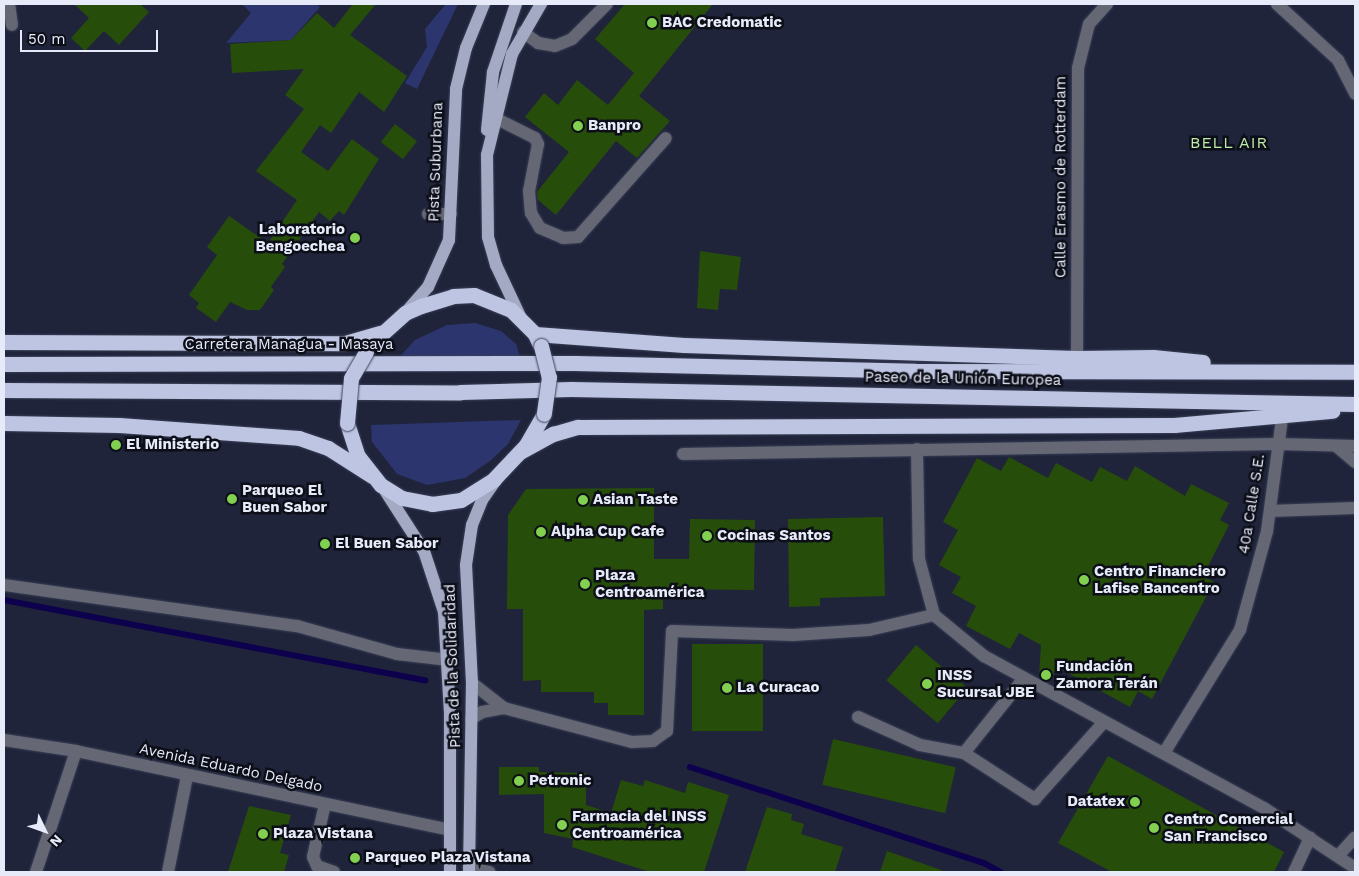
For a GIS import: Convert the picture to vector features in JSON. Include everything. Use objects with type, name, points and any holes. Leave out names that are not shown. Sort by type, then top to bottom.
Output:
[{"type":"highway","points":[[4,423],[139,426],[299,438],[328,448],[377,481],[416,502],[448,502],[479,491],[506,469],[520,452],[544,414],[549,377],[538,340],[520,318],[501,304],[474,295],[439,300],[405,313],[381,333],[366,352],[351,378],[347,423],[358,456],[377,481]]},
{"type":"highway","points":[[4,342],[345,344],[381,333]]},
{"type":"highway","name":"Paseo de la Unión Europea","points":[[538,340],[1077,358],[1153,357],[1261,370]]},
{"type":"highway","name":"Paseo de la Unión Europea","points":[[575,363],[915,371],[1261,370],[1355,372]]},
{"type":"highway","name":"Carretera Managua - Masaya","points":[[4,364],[575,363]]},
{"type":"highway","name":"Paseo de la Unión Europea","points":[[4,390],[460,392],[571,389],[1355,406]]},
{"type":"highway","points":[[520,452],[553,434],[578,427],[1174,425],[1282,418],[1355,406]]},
{"type":"main road","name":"Pista Suburbana","points":[[405,313],[428,287],[445,255],[451,214],[452,114],[466,48],[484,4]]},
{"type":"main road","points":[[516,4],[490,89],[487,155],[488,237],[496,265],[520,318]]},
{"type":"main road","points":[[487,155],[512,54],[523,32],[541,4]]},
{"type":"main road","name":"Pista de la Solidaridad","points":[[469,870],[472,683],[467,618],[469,541],[482,500],[506,469]]},
{"type":"main road","name":"Pista de la Solidaridad","points":[[377,481],[409,524],[430,567],[444,612],[449,660],[450,872]]},
{"type":"street","points":[[9,4],[12,25]]},
{"type":"street","points":[[523,32],[538,43],[555,46],[572,39],[607,4]]},
{"type":"street","name":"Calle Erasmo de Rotterdam","points":[[1077,358],[1078,68],[1089,24],[1107,4]]},
{"type":"street","points":[[1277,4],[1338,60],[1355,94]]},
{"type":"street","points":[[495,118],[535,138],[538,144],[528,191],[531,213],[540,228],[563,238],[578,237],[666,138]]},
{"type":"street","points":[[428,214],[451,214]]},
{"type":"street","name":"40a Calle S.E.","points":[[1164,752],[1240,630],[1267,531],[1282,418]]},
{"type":"street","points":[[683,454],[1278,444],[1355,446]]},
{"type":"street","points":[[1336,446],[1355,462]]},
{"type":"street","points":[[917,449],[919,559],[934,615],[984,656],[1104,722],[1164,752],[1310,838],[1355,868]]},
{"type":"street","points":[[1270,511],[1355,508]]},
{"type":"street","points":[[4,585],[297,626],[397,654],[449,660]]},
{"type":"street","points":[[472,683],[504,708],[632,742],[653,741],[667,732],[672,631],[793,635],[869,630],[934,615]]},
{"type":"street","points":[[964,753],[1024,678]]},
{"type":"street","points":[[471,719],[482,712],[504,708]]},
{"type":"street","points":[[858,717],[920,745],[964,753],[1035,798],[1104,722]]},
{"type":"street","name":"Avenida Eduardo Delgado","points":[[4,740],[76,752],[450,830]]},
{"type":"street","points":[[36,872],[76,752]]},
{"type":"street","points":[[168,872],[187,776]]},
{"type":"street","points":[[325,804],[313,857],[317,866],[334,872]]},
{"type":"street","points":[[1338,856],[1355,837]]},
{"type":"street","points":[[1294,872],[1310,838]]},
{"type":"street","points":[[469,870],[488,872]]},
{"type":"shaded area","points":[[242,4],[316,4],[320,7],[291,40],[226,43],[251,13]]},
{"type":"shaded area","points":[[446,4],[458,4],[417,89],[405,83],[427,47],[425,29]]},
{"type":"shaded area","points":[[475,323],[501,331],[516,344],[522,363],[395,362],[415,340],[447,325]]},
{"type":"shaded area","points":[[521,420],[508,444],[490,461],[465,478],[427,485],[397,474],[372,442],[371,425]]},
{"type":"building","points":[[74,4],[140,4],[149,12],[119,45],[104,31],[85,51],[71,38],[89,18]]},
{"type":"building","points":[[353,4],[376,4],[350,35],[407,76],[384,112],[359,92],[331,133],[320,125],[301,152],[328,171],[352,139],[379,159],[344,215],[339,211],[330,221],[319,212],[282,264],[285,267],[271,287],[274,290],[260,310],[247,310],[230,302],[216,322],[196,308],[199,303],[189,295],[217,255],[207,247],[229,216],[268,243],[297,200],[256,171],[304,109],[285,95],[304,69],[232,73],[230,44],[291,40],[317,13],[334,28]]},
{"type":"building","points":[[625,4],[713,4],[639,96],[670,121],[637,158],[616,141],[556,215],[538,200],[537,192],[569,152],[525,117],[544,93],[558,105],[577,80],[608,105],[634,73],[595,39]]},
{"type":"building","points":[[395,124],[417,141],[403,159],[381,142]]},
{"type":"building","points":[[700,251],[741,257],[737,290],[720,289],[718,310],[697,308]]},
{"type":"building","name":"Centro Financiero Lafise Bancentro","points":[[1009,457],[1048,478],[1056,463],[1092,482],[1100,467],[1127,481],[1135,466],[1185,496],[1191,484],[1229,503],[1220,520],[1229,525],[1203,576],[1214,582],[1152,699],[1138,691],[1130,707],[1057,667],[1050,681],[1039,676],[1041,645],[1019,633],[1010,649],[966,626],[976,606],[952,593],[961,577],[939,565],[958,530],[943,522],[977,458],[1001,471]]},
{"type":"building","name":"Plaza Centroamérica","points":[[654,488],[654,559],[689,559],[690,519],[755,520],[754,590],[663,589],[663,609],[644,610],[644,715],[608,715],[608,703],[594,703],[594,692],[541,692],[541,680],[523,681],[523,609],[507,609],[508,515],[526,489]]},
{"type":"building","points":[[883,517],[885,596],[820,598],[820,606],[789,607],[788,519]]},
{"type":"building","name":"La Curacao","points":[[692,644],[763,644],[763,731],[692,731]]},
{"type":"building","name":"INSS Sucursal JBE","points":[[916,645],[967,688],[938,723],[886,680]]},
{"type":"building","points":[[833,739],[956,767],[945,813],[822,785]]},
{"type":"building","name":"Centro Comercial San Francisco","points":[[1108,756],[1284,852],[1274,872],[1112,872],[1058,843]]},
{"type":"building","points":[[499,767],[539,767],[539,772],[586,773],[586,805],[611,813],[621,780],[643,786],[645,780],[685,793],[688,782],[729,795],[704,872],[650,872],[572,847],[573,839],[544,833],[544,794],[499,795]]},
{"type":"building","name":"Plaza Vistana","points":[[249,806],[291,815],[280,853],[289,855],[284,872],[228,872]]},
{"type":"building","points":[[767,807],[792,814],[791,820],[804,824],[801,834],[843,847],[835,872],[745,872]]},
{"type":"building","points":[[887,851],[941,870],[941,872],[880,872]]},
{"type":"waterway","points":[[4,600],[425,680]]},
{"type":"waterway","points":[[690,767],[984,863],[1001,872]]},
{"type":"place","name":"BAC Credomatic","points":[[652,23]]},
{"type":"place","name":"Banpro","points":[[578,126]]},
{"type":"place","name":"Laboratorio Bengoechea","points":[[355,238]]},
{"type":"place","name":"El Ministerio","points":[[116,445]]},
{"type":"place","name":"Parqueo El Buen Sabor","points":[[232,499]]},
{"type":"place","name":"Asian Taste","points":[[583,500]]},
{"type":"place","name":"Alpha Cup Cafe","points":[[541,532]]},
{"type":"place","name":"Cocinas Santos","points":[[707,536]]},
{"type":"place","name":"El Buen Sabor","points":[[325,544]]},
{"type":"place","name":"Centro Financiero Lafise Bancentro","points":[[1084,580]]},
{"type":"place","name":"Plaza Centroamérica","points":[[585,584]]},
{"type":"place","name":"Fundación Zamora Terán","points":[[1046,675]]},
{"type":"place","name":"INSS Sucursal JBE","points":[[927,684]]},
{"type":"place","name":"La Curacao","points":[[727,688]]},
{"type":"place","name":"Petronic","points":[[519,781]]},
{"type":"place","name":"Datatex","points":[[1135,802]]},
{"type":"place","name":"Farmacia del INSS Centroamérica","points":[[562,825]]},
{"type":"place","name":"Centro Comercial San Francisco","points":[[1154,828]]},
{"type":"place","name":"Plaza Vistana","points":[[263,834]]},
{"type":"place","name":"Parqueo Plaza Vistana","points":[[355,858]]},
{"type":"district","name":"BELL AIR","points":[[1229,143]]}]
